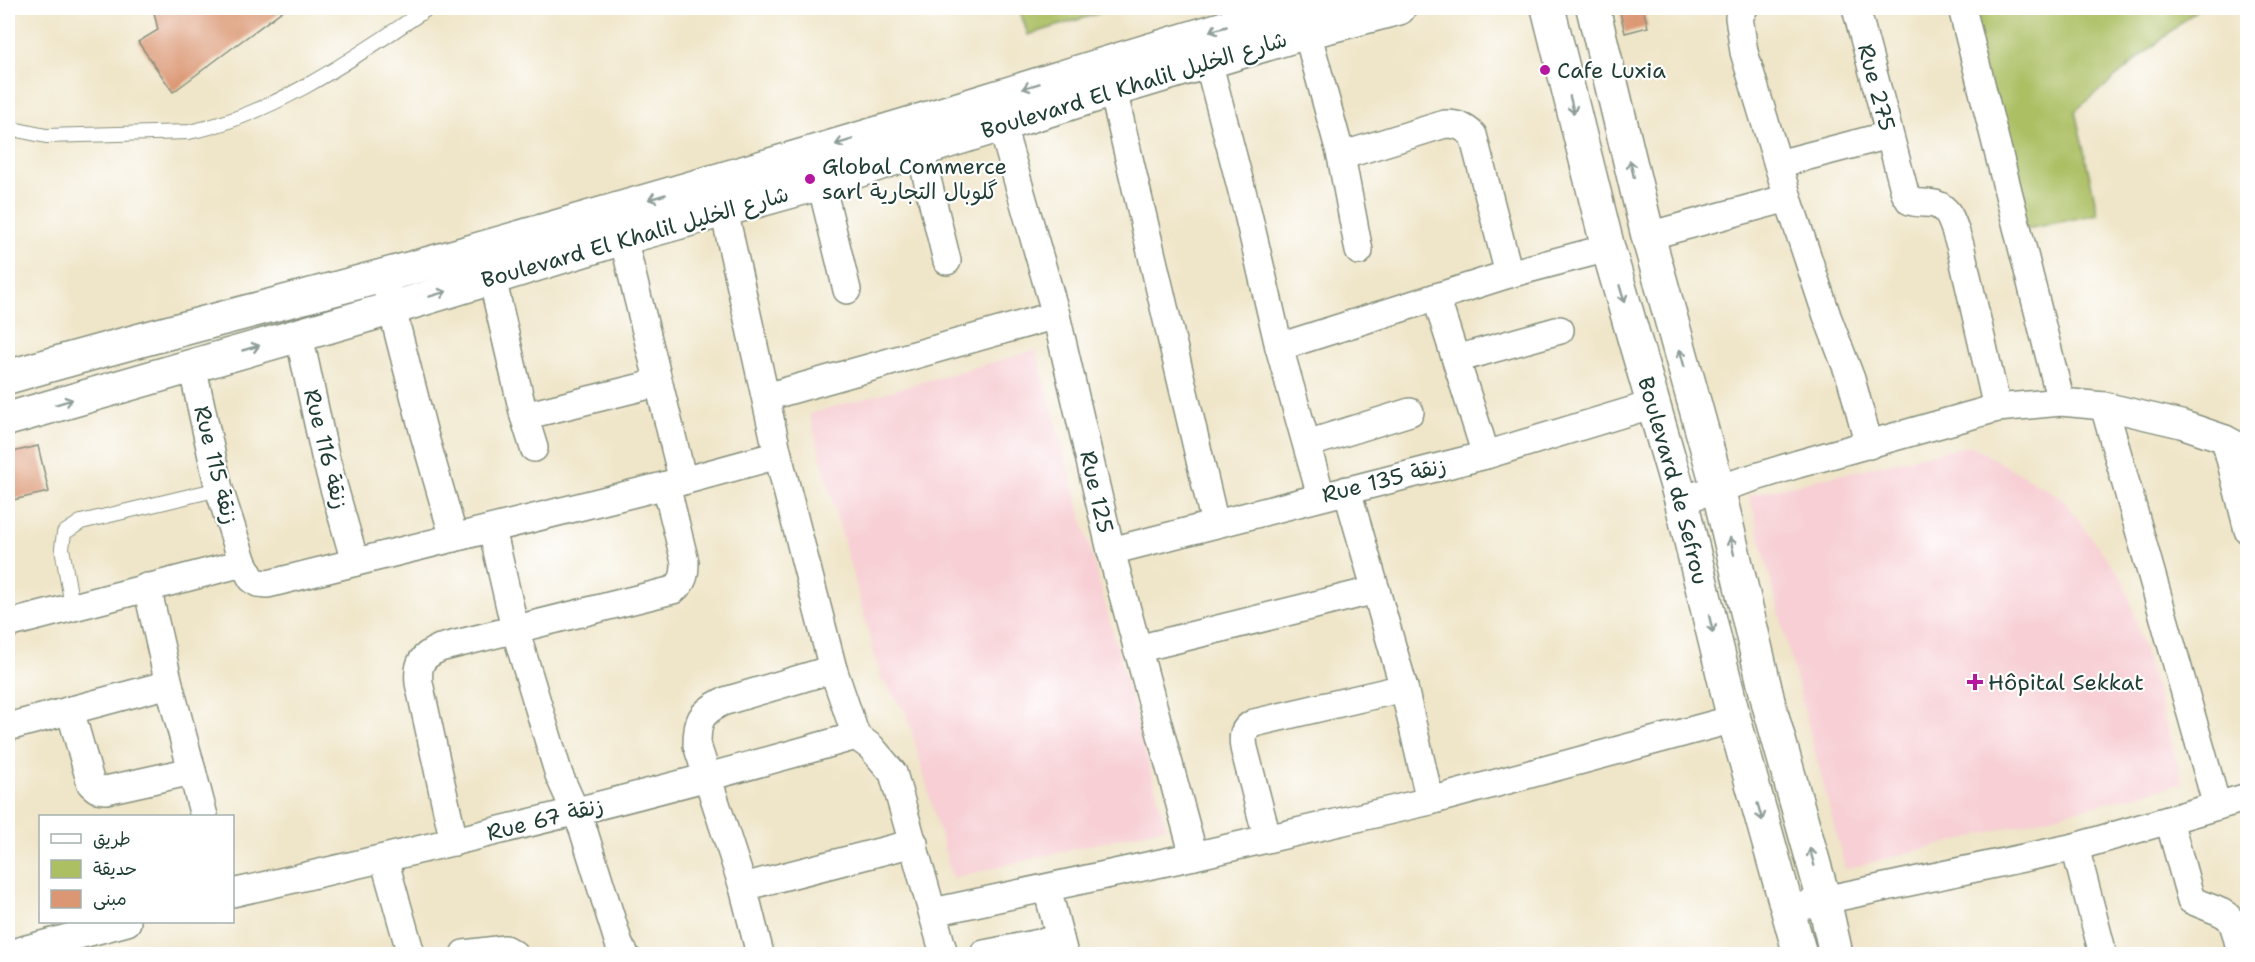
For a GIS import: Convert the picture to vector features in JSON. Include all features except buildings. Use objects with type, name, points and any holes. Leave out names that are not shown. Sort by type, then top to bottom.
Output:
[{"type":"street","name":"Boulevard El Khalil شارع الخليل","points":[[8,419],[393,308],[623,238],[721,194],[991,99],[1160,46],[1301,20],[1399,8]]},
{"type":"street","name":"Boulevard de Sefrou","points":[[1548,8],[1608,248],[1681,500],[1734,719],[1800,954]]},
{"type":"street","name":"Boulevard de Sefrou","points":[[1593,8],[1648,236],[1718,488],[1779,740],[1824,900],[1836,954]]},
{"type":"street","points":[[1744,8],[1738,17],[1744,52],[1788,198],[1827,316],[1851,379],[1869,445]]},
{"type":"street","name":"Rue 275","points":[[1856,8],[1905,193],[1910,201],[1936,204],[1944,209],[1960,245],[1997,408]]},
{"type":"street","points":[[1962,8],[2061,402]]},
{"type":"street","name":"Boulevard El Khalil شارع الخليل","points":[[8,377],[123,343],[383,276],[721,194],[821,183],[1208,61],[1301,20]]},
{"type":"street","points":[[1301,20],[1341,156],[1359,251]]},
{"type":"street","points":[[1208,61],[1279,347],[1307,444],[1334,493],[1376,590],[1404,688],[1430,801]]},
{"type":"street","points":[[1113,90],[1215,524]]},
{"type":"street","points":[[1341,156],[1445,124],[1458,124],[1473,135],[1509,274]]},
{"type":"street","name":"Rue 125","points":[[1002,126],[1056,315],[1111,551],[1194,856]]},
{"type":"street","points":[[1778,164],[1889,135]]},
{"type":"street","points":[[920,150],[947,261]]},
{"type":"street","points":[[821,183],[848,290]]},
{"type":"street","points":[[721,194],[778,455],[833,669],[856,736],[871,747],[893,773],[944,954]]},
{"type":"street","points":[[1648,236],[1788,198]]},
{"type":"street","points":[[454,842],[419,683],[418,670],[421,660],[440,648],[658,595],[673,590],[681,584],[685,574],[674,483],[658,384],[623,238]]},
{"type":"street","points":[[1279,347],[1509,274],[1608,248]]},
{"type":"street","points":[[383,276],[454,538]]},
{"type":"street","points":[[492,278],[524,416],[534,448]]},
{"type":"street","points":[[1436,297],[1486,454]]},
{"type":"street","points":[[766,397],[1056,315]]},
{"type":"street","points":[[1455,359],[1560,330]]},
{"type":"street","name":"Rue 116 زنقة","points":[[299,335],[325,456],[355,562]]},
{"type":"street","points":[[123,343],[134,381]]},
{"type":"street","name":"Rue 115 زنقة","points":[[192,365],[219,489],[243,563]]},
{"type":"street","points":[[524,416],[658,384]]},
{"type":"street","points":[[1681,500],[1997,408],[2061,402],[2104,406],[2181,424],[2236,445],[2247,530]]},
{"type":"street","name":"Rue 135 زنقة","points":[[1111,551],[1486,454],[1654,404]]},
{"type":"street","points":[[2104,406],[2217,806]]},
{"type":"street","points":[[1307,444],[1410,412]]},
{"type":"street","points":[[8,624],[147,586],[243,563],[252,579],[258,583],[267,584],[778,455]]},
{"type":"street","points":[[492,529],[515,629],[559,775],[583,829],[624,954]]},
{"type":"street","points":[[147,586],[169,684],[204,815]]},
{"type":"street","points":[[1137,649],[1376,590]]},
{"type":"street","points":[[760,954],[743,887],[697,745],[697,731],[701,718],[708,710],[722,702],[833,669]]},
{"type":"street","points":[[8,727],[169,684]]},
{"type":"street","points":[[1267,837],[1244,748],[1243,733],[1246,728],[1254,723],[1404,688]]},
{"type":"street","points":[[70,710],[91,784],[97,789],[106,790],[192,771]]},
{"type":"street","points":[[933,912],[1194,856],[1267,837],[1430,801],[1734,719]]},
{"type":"street","name":"Rue 67 زنقة","points":[[234,893],[384,859],[707,779],[856,736]]},
{"type":"street","points":[[1743,752],[1779,740]]},
{"type":"street","points":[[1789,910],[1824,900],[2075,847],[2247,797]]},
{"type":"street","points":[[2169,820],[2191,900],[2227,914],[2237,934],[2241,954]]},
{"type":"street","points":[[743,887],[914,843]]},
{"type":"street","points":[[2075,847],[2103,954]]},
{"type":"street","points":[[384,859],[411,954]]},
{"type":"street","points":[[984,954],[1062,946],[1047,888]]},
{"type":"street","points":[[8,954],[120,923]]},
{"type":"street","points":[[464,954],[505,949],[514,954]]},
{"type":"lane","points":[[8,128],[46,136],[189,132],[208,129],[263,108],[345,64],[428,8]]},
{"type":"lane","points":[[72,606],[62,548],[64,533],[81,522],[219,489]]},
{"type":"shaded area","points":[[1036,350],[1166,827],[952,878],[907,714],[881,678],[809,414]]},
{"type":"shaded area","name":"Hôpital Sekkat","points":[[1970,445],[2062,498],[2124,581],[2183,783],[1845,869],[1749,495]]},
{"type":"green space","points":[[1019,8],[1116,8],[1028,35]]},
{"type":"green space","points":[[1963,8],[2199,8],[2075,111],[2098,214],[2017,231]]},
{"type":"place","name":"Cafe Luxia","points":[[1545,70]]},
{"type":"place","name":"Global Commerce sarl گلوبال التجارية","points":[[810,179]]},
{"type":"place","name":"Hôpital Sekkat","points":[[1975,682]]}]
